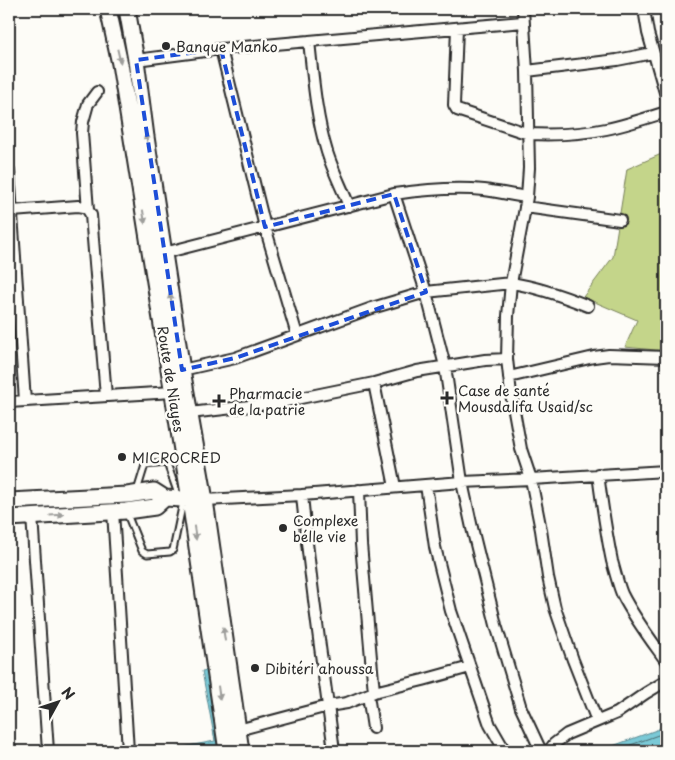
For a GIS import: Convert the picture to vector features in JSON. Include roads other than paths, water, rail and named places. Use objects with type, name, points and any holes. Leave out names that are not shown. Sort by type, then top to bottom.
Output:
[{"type":"main road","name":"Route de Niayes","points":[[108,9],[120,64],[173,392],[185,499],[227,751]]},
{"type":"main road","name":"Route de Niayes","points":[[127,9],[190,413],[185,499],[238,730],[241,751]]},
{"type":"main road","points":[[9,500],[127,495],[154,491],[185,499]]},
{"type":"main road","points":[[9,518],[120,511],[155,507],[185,499]]},
{"type":"street","points":[[523,9],[527,71],[529,168],[526,202],[511,283],[507,359],[521,449],[531,479],[554,608],[572,660],[597,721]]},
{"type":"street","points":[[644,9],[653,53],[666,96]]},
{"type":"street","points":[[136,60],[309,40],[523,22]]},
{"type":"street","points":[[457,28],[454,89],[455,108],[460,112],[529,134],[607,129],[666,112]]},
{"type":"street","points":[[309,40],[315,98],[323,140],[332,167],[349,206]]},
{"type":"street","points":[[221,49],[265,227],[297,335]]},
{"type":"street","points":[[527,71],[617,60],[653,53]]},
{"type":"street","points":[[97,92],[88,104],[83,128],[88,210],[91,215],[106,396]]},
{"type":"street","points":[[9,171],[25,401]]},
{"type":"street","points":[[164,253],[394,194],[425,190],[485,190],[526,202],[620,220]]},
{"type":"street","points":[[394,194],[426,292],[445,366],[462,482],[496,625],[521,708],[541,751]]},
{"type":"street","points":[[12,211],[78,206],[88,210]]},
{"type":"street","points":[[182,370],[235,358],[372,308],[426,292],[511,283],[543,290],[588,306]]},
{"type":"street","points":[[509,377],[609,355],[666,357]]},
{"type":"street","points":[[190,413],[276,404],[374,383],[417,371],[486,360],[507,359]]},
{"type":"street","points":[[374,383],[395,487]]},
{"type":"street","points":[[9,402],[173,392]]},
{"type":"street","points":[[185,499],[302,495],[462,482],[666,470]]},
{"type":"street","points":[[598,474],[609,548],[622,593],[636,619],[666,661]]},
{"type":"street","points":[[426,485],[433,539],[450,611],[490,725],[505,751]]},
{"type":"street","points":[[359,490],[373,728]]},
{"type":"street","points":[[302,495],[313,596],[334,751]]},
{"type":"street","points":[[120,511],[128,751]]},
{"type":"street","points":[[32,516],[48,751]]},
{"type":"street","points":[[238,730],[328,706],[347,703],[371,693],[470,667]]},
{"type":"street","points":[[548,751],[567,734],[617,713],[646,692],[666,681]]},
{"type":"lane","points":[[120,511],[142,551],[146,554],[170,552],[173,550],[185,499],[166,463],[145,465],[137,494]]},
{"type":"water","points":[[233,666],[245,751],[161,751],[215,741],[202,671]]},
{"type":"water","points":[[666,718],[666,751],[599,751],[659,729]]},
{"type":"place","name":"Banque Manko","points":[[166,46]]},
{"type":"place","name":"Case de santé Mousdalifa Usaid/sc","points":[[447,398]]},
{"type":"place","name":"Pharmacie de la patrie","points":[[219,401]]},
{"type":"place","name":"MICROCRED","points":[[122,457]]},
{"type":"place","name":"Complexe bélle vie","points":[[283,528]]},
{"type":"place","name":"Dibitéri ahoussa","points":[[255,668]]}]
